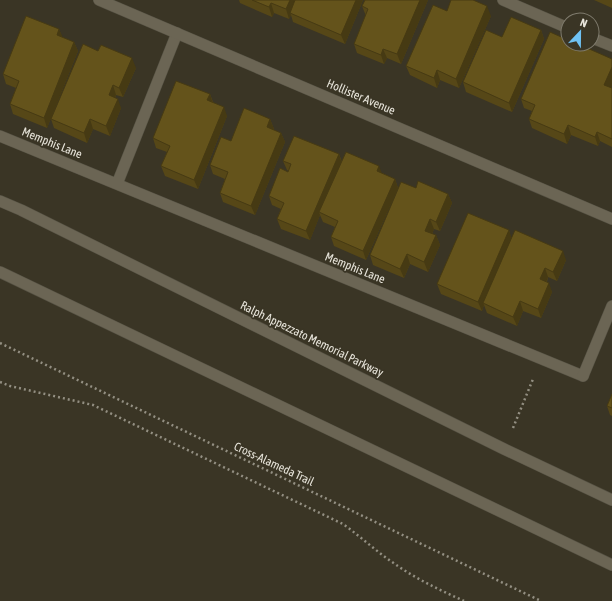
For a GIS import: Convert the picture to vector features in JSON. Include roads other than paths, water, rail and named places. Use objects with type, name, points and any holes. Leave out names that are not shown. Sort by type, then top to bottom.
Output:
[{"type":"street","name":"Hollister Avenue","points":[[100,0],[612,219]]},
{"type":"street","points":[[503,0],[560,25]]},
{"type":"street","points":[[117,184],[177,33]]},
{"type":"street","points":[[600,41],[612,46]]},
{"type":"street","name":"Memphis Lane","points":[[0,136],[583,376],[612,306]]},
{"type":"street","name":"Ralph Appezzato Memorial Parkway","points":[[0,201],[504,449],[612,500]]},
{"type":"street","points":[[0,272],[612,565]]}]
